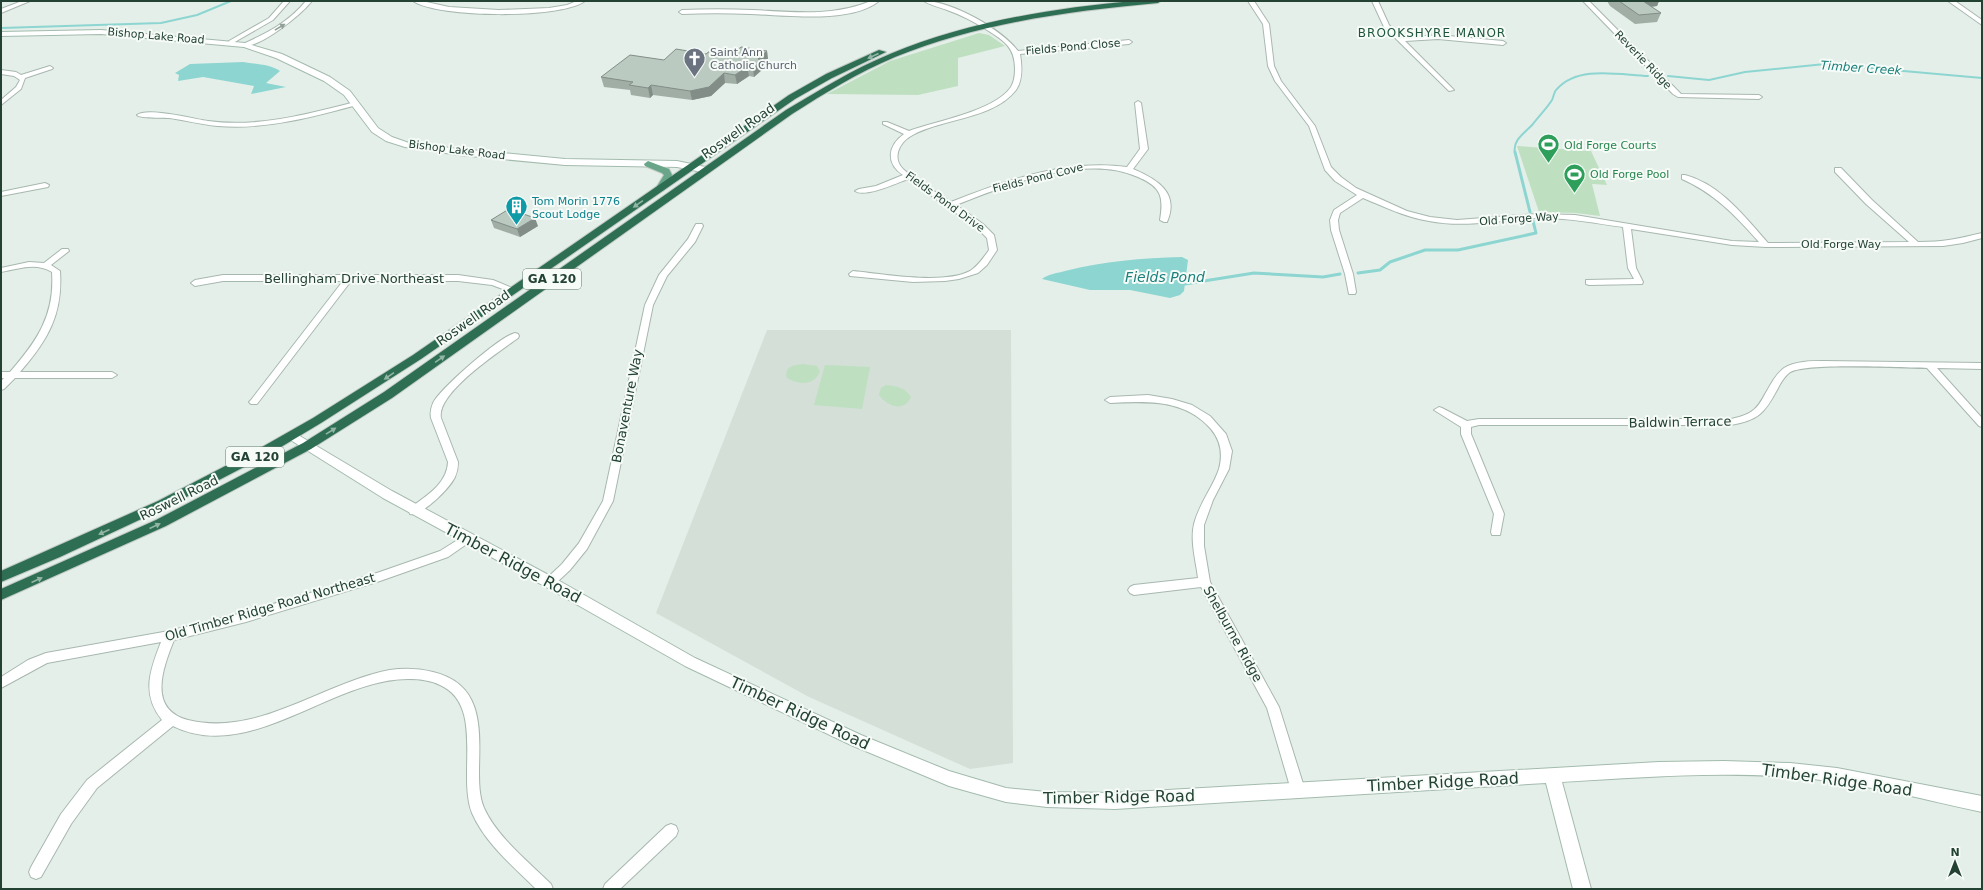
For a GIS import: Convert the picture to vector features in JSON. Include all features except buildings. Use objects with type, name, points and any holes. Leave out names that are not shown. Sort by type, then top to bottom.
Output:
[{"type":"highway","name":"Roswell Road","points":[[1,577],[148,512],[292,436],[364,393],[792,97],[829,76],[898,45],[1028,10],[1090,1]]},
{"type":"highway","name":"Roswell Road","points":[[1,595],[161,523],[307,446],[388,395],[789,112],[859,71],[980,24],[1068,10],[1158,1]]},
{"type":"main road","points":[[648,164],[666,171],[668,175],[662,188]]},
{"type":"street","points":[[1,11],[26,1]]},
{"type":"street","points":[[230,42],[271,19],[287,1]]},
{"type":"street","points":[[245,45],[285,24],[297,15],[309,1]]},
{"type":"street","points":[[416,1],[442,9],[476,11],[551,10],[569,7],[582,1]]},
{"type":"street","points":[[682,12],[734,11],[808,15],[842,13],[876,1]]},
{"type":"street","points":[[931,1],[954,10],[980,24],[1003,40],[1016,53]]},
{"type":"street","name":"Old Forge Way","points":[[1251,1],[1266,24],[1271,66],[1278,81],[1312,126],[1324,162],[1338,179],[1362,195],[1404,213],[1441,221],[1474,222],[1552,216],[1575,217],[1732,243],[1766,245],[1949,243],[1982,235]]},
{"type":"street","points":[[1367,1],[1376,3],[1385,24],[1450,90]]},
{"type":"street","name":"Reverie Ridge","points":[[1586,1],[1675,93],[1687,97],[1759,97]]},
{"type":"street","points":[[1951,1],[1982,23]]},
{"type":"street","points":[[842,13],[846,20]]},
{"type":"street","name":"Bishop Lake Road","points":[[1,34],[101,32],[230,42],[245,45],[279,56],[327,79],[347,93],[375,130],[389,138],[408,145],[459,152],[565,162],[693,166],[707,170]]},
{"type":"street","points":[[1401,40],[1442,38],[1503,43]]},
{"type":"street","name":"Fields Pond Close","points":[[1016,53],[1129,42]]},
{"type":"street","name":"Fields Pond Drive","points":[[853,274],[940,279],[963,275],[980,268],[992,250],[991,237],[980,226],[908,176],[895,164],[893,152],[895,146],[909,134],[987,107],[1005,97],[1017,82],[1018,68],[1016,53]]},
{"type":"street","points":[[1,72],[21,77],[50,68]]},
{"type":"street","points":[[1,103],[19,88],[22,82],[21,77]]},
{"type":"street","points":[[1130,170],[1144,148],[1138,103]]},
{"type":"street","points":[[140,115],[162,114],[210,123],[250,124],[291,119],[355,104]]},
{"type":"street","points":[[885,124],[909,134]]},
{"type":"street","name":"Fields Pond Cove","points":[[950,205],[1000,186],[1080,166],[1110,166],[1130,170],[1144,175],[1158,185],[1165,197],[1164,220]]},
{"type":"street","points":[[1838,170],[1869,202],[1916,244]]},
{"type":"street","points":[[859,191],[878,188],[908,176]]},
{"type":"street","points":[[1685,178],[1704,185],[1727,202],[1766,245]]},
{"type":"street","points":[[1,194],[45,185]]},
{"type":"street","points":[[1352,292],[1349,274],[1335,230],[1334,220],[1337,212],[1362,195]]},
{"type":"street","points":[[1589,282],[1639,282],[1632,268],[1628,225]]},
{"type":"street","name":"Bonaventure Way","points":[[550,582],[566,567],[583,546],[608,500],[648,305],[663,275],[692,240],[698,226]]},
{"type":"street","points":[[1,270],[30,264],[46,264],[66,251]]},
{"type":"street","points":[[1,387],[38,344],[53,317],[58,281],[56,271],[46,264]]},
{"type":"street","name":"Bellingham Drive Northeast","points":[[195,284],[223,278],[476,279],[513,290]]},
{"type":"street","points":[[254,402],[349,278]]},
{"type":"street","points":[[414,511],[446,483],[454,468],[435,414],[439,398],[449,387],[515,336]]},
{"type":"street","name":"Baldwin Terrace","points":[[1466,425],[1479,422],[1731,422],[1747,419],[1760,412],[1780,376],[1787,370],[1800,366],[1824,364],[1982,366]]},
{"type":"street","points":[[1930,366],[1982,424]]},
{"type":"street","points":[[1,375],[112,375]]},
{"type":"street","name":"Shelburne Ridge","points":[[1110,400],[1148,398],[1172,402],[1189,407],[1207,418],[1221,434],[1227,451],[1224,468],[1208,500],[1199,525],[1198,546],[1204,582],[1272,707],[1298,790]]},
{"type":"street","points":[[1439,410],[1466,425],[1466,434],[1499,514],[1496,532]]},
{"type":"street","name":"Timber Ridge Road","points":[[292,436],[414,511],[550,582],[689,661],[787,710],[918,767],[984,790],[1033,799],[1061,801],[1115,800],[1658,769],[1735,767],[1791,770],[1982,804]]},
{"type":"street","name":"Old Timber Ridge Road Northeast","points":[[1,683],[32,664],[46,658],[169,636],[253,615],[376,578],[444,554],[467,538]]},
{"type":"street","points":[[1134,590],[1204,582]]},
{"type":"street","points":[[169,636],[154,684],[156,698],[161,711],[171,720],[192,729],[230,729],[256,724],[372,679],[399,674],[418,674],[439,678],[455,687],[463,696],[469,707],[472,723],[472,785],[476,804],[484,823],[546,889]]},
{"type":"street","points":[[36,872],[66,819],[92,784],[171,720]]},
{"type":"street","points":[[1552,776],[1582,889]]},
{"type":"street","points":[[610,889],[671,831]]},
{"type":"shaded area","points":[[767,330],[1011,330],[1013,763],[970,769],[809,697],[656,613]]},
{"type":"green space","points":[[979,33],[989,35],[1005,46],[958,58],[958,86],[918,95],[827,94],[890,61]]},
{"type":"green space","points":[[1517,146],[1591,151],[1607,185],[1592,184],[1600,216],[1576,213],[1539,212]]},
{"type":"green space","points":[[803,364],[817,366],[820,371],[818,376],[806,383],[796,382],[787,378],[786,374],[790,367]]},
{"type":"green space","points":[[825,365],[870,367],[862,409],[814,405]]},
{"type":"green space","points":[[886,385],[897,387],[906,391],[911,397],[908,402],[904,405],[895,406],[882,399],[879,395],[881,388]]},
{"type":"water","points":[[243,62],[272,67],[280,71],[266,83],[286,87],[251,94],[254,86],[203,77],[178,81],[179,75],[175,73],[190,64]]},
{"type":"water","name":"Fields Pond","points":[[1182,257],[1188,260],[1184,291],[1180,295],[1170,298],[1130,290],[1090,290],[1042,279],[1056,273],[1109,262]]},
{"type":"waterway","points":[[1,28],[161,23],[197,15],[231,1]]},
{"type":"waterway","name":"Timber Creek","points":[[1668,76],[1709,80],[1745,72],[1825,64],[1982,78]]},
{"type":"waterway","name":"Timber Creek","points":[[1515,152],[1515,144],[1517,140],[1548,106],[1556,90],[1566,82],[1576,77],[1600,73],[1648,76]]},
{"type":"waterway","name":"Timber Creek","points":[[1515,152],[1530,212]]},
{"type":"waterway","name":"Timber Creek","points":[[1358,273],[1380,270],[1390,262],[1425,250],[1458,250],[1536,233],[1533,221]]},
{"type":"waterway","name":"Timber Creek","points":[[1185,284],[1254,273],[1323,277],[1340,274]]},
{"type":"place","name":"Saint Ann Catholic Church","points":[[695,78]]},
{"type":"place","name":"Old Forge Courts","points":[[1549,164]]},
{"type":"place","name":"Old Forge Pool","points":[[1574,194]]},
{"type":"place","name":"Tom Morin 1776 Scout Lodge","points":[[516,226]]},
{"type":"district","name":"BROOKSHYRE MANOR","points":[[1432,33]]}]
